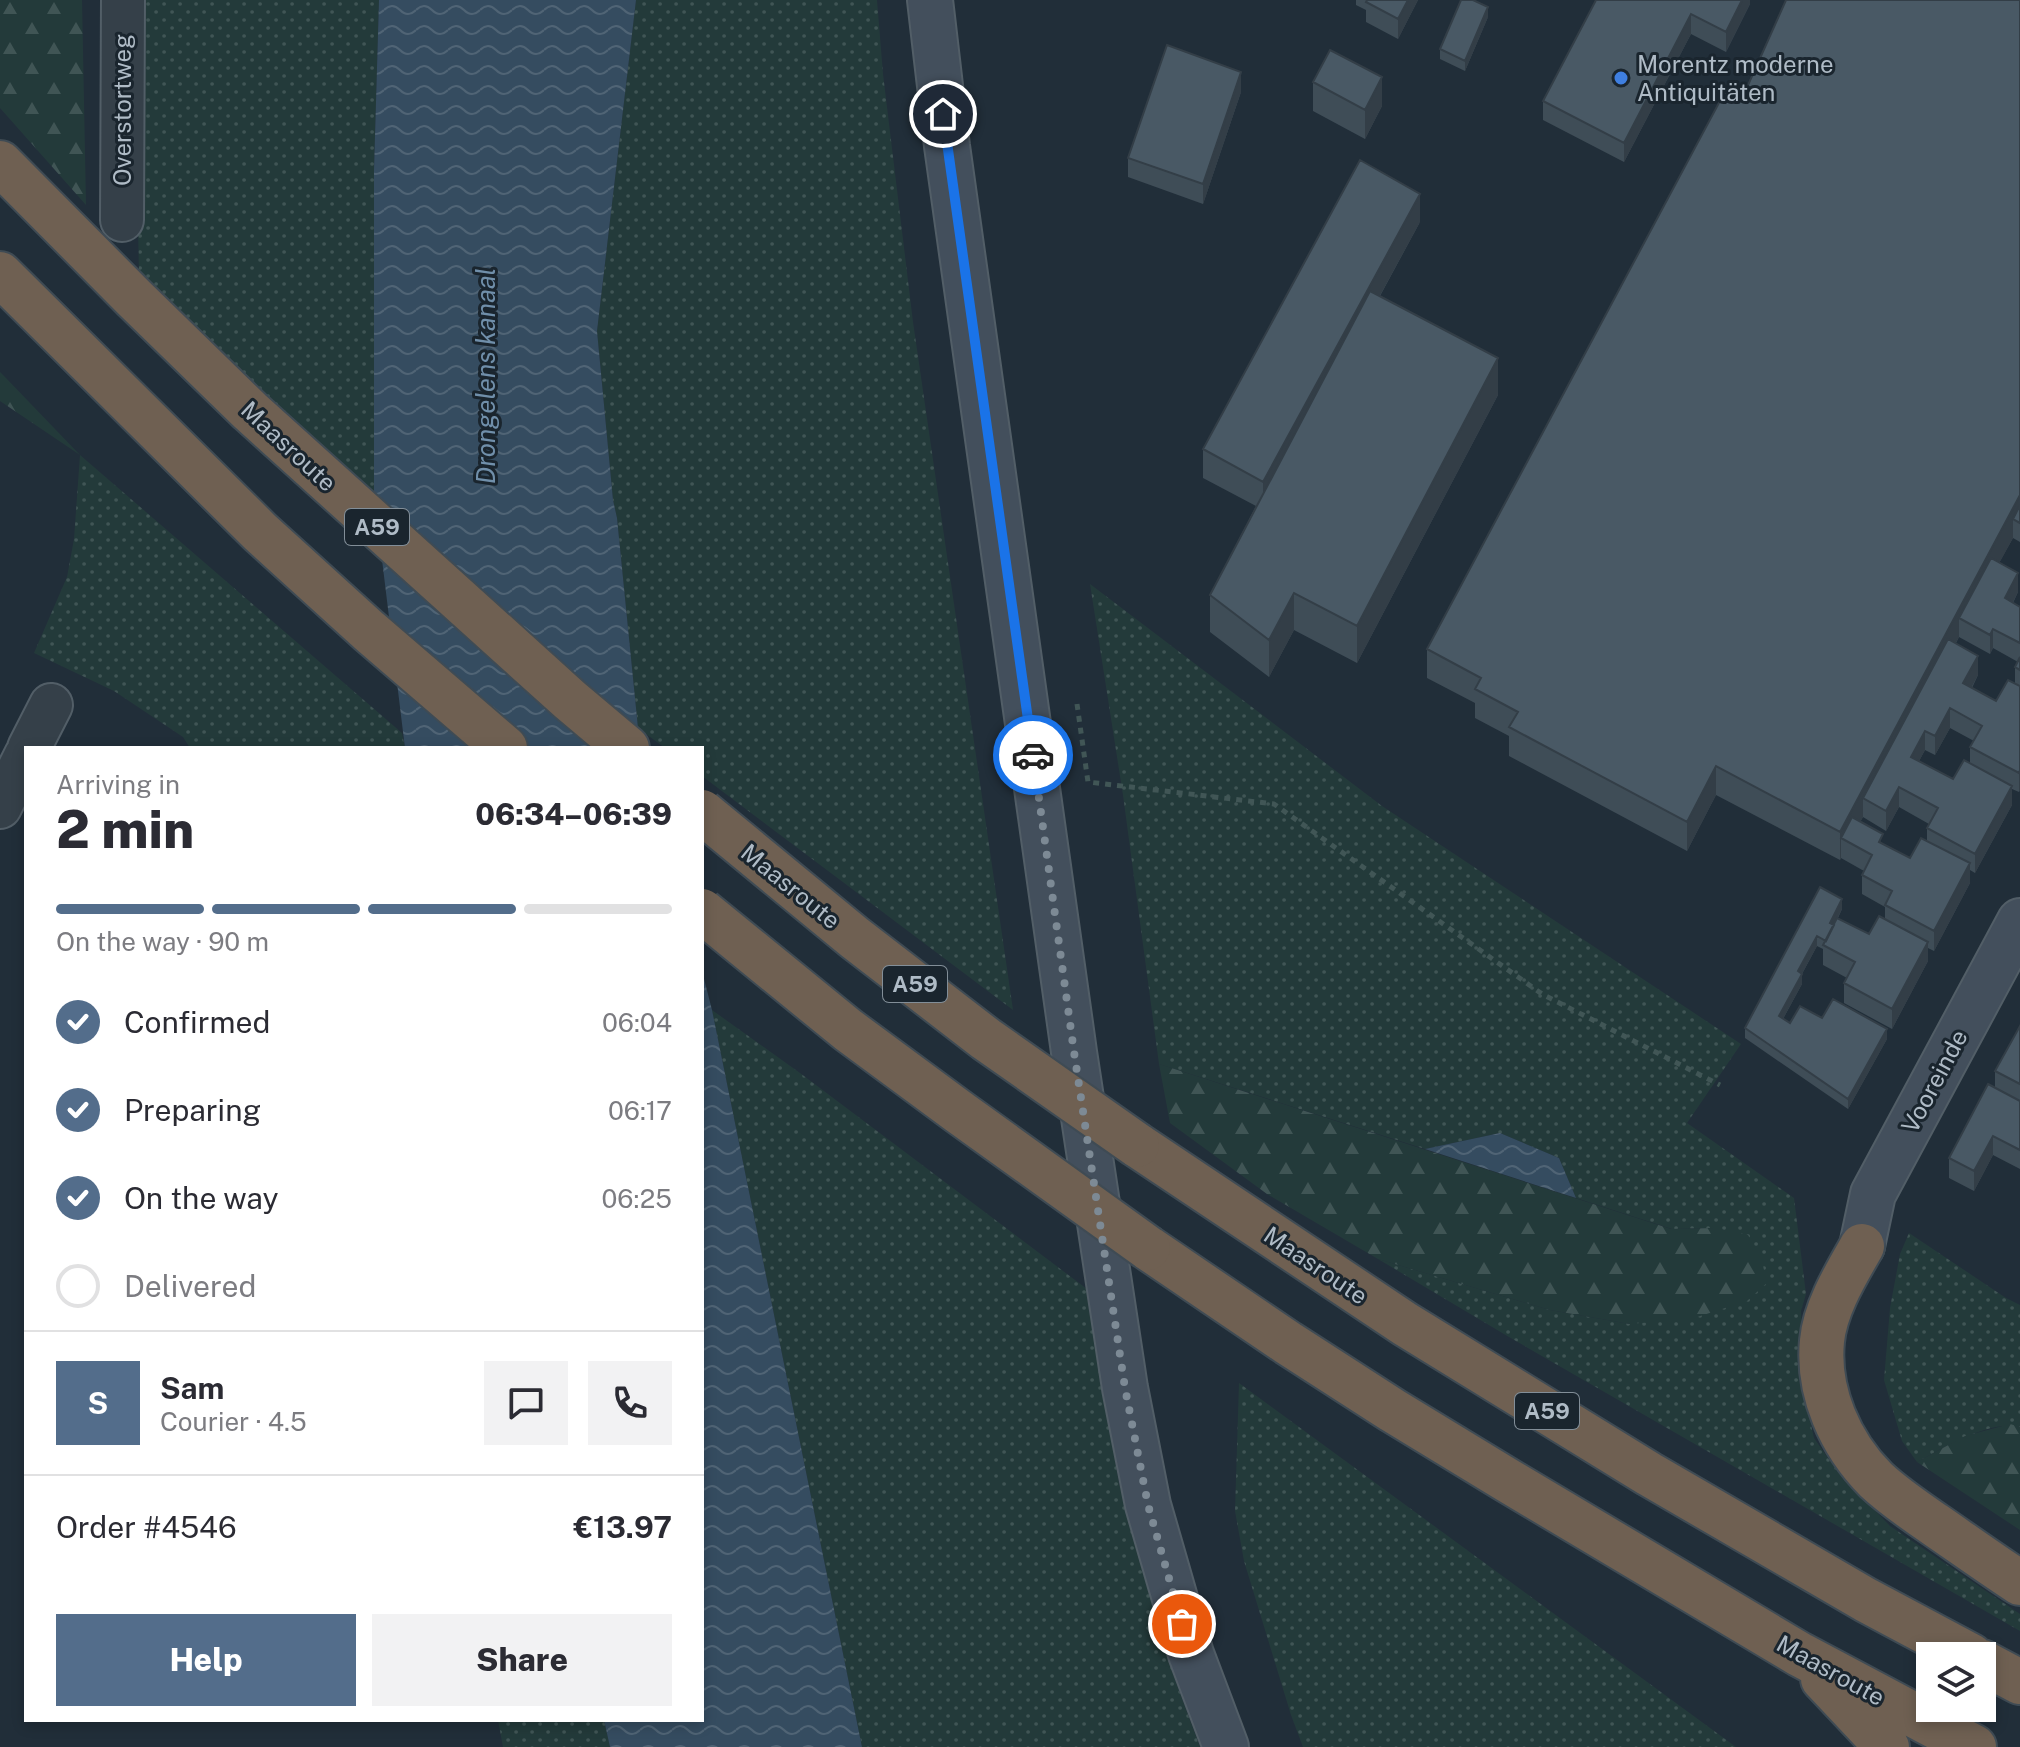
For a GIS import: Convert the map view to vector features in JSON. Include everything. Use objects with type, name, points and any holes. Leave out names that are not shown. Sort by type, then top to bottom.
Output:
[{"type":"highway","name":"Maasroute","points":[[0,163],[250,411],[625,746]]},
{"type":"highway","points":[[0,274],[260,532],[503,746]]},
{"type":"highway","name":"Maasroute","points":[[704,814],[855,938],[986,1039],[1137,1145],[1405,1324],[1730,1521],[1945,1642]]},
{"type":"highway","name":"Maasroute","points":[[704,913],[848,1030],[982,1130],[1288,1343],[1392,1410],[1799,1654],[1974,1747]]},
{"type":"highway","points":[[1862,1246],[1836,1291],[1822,1339],[1822,1376],[1829,1406],[1844,1440],[1875,1479],[1913,1510],[2020,1583]]},
{"type":"highway","points":[[1799,1654],[1887,1747]]},
{"type":"highway","points":[[1996,1669],[2020,1682]]},
{"type":"main road","points":[[930,0],[947,146],[1072,1037],[1125,1388],[1152,1520],[1191,1654],[1226,1747]]},
{"type":"main road","name":"Vooreinde","points":[[1862,1246],[1873,1194],[2020,921]]},
{"type":"street","name":"Overstortweg","points":[[122,220],[123,0]]},
{"type":"street","points":[[30,746],[51,705]]},
{"type":"street","points":[[0,807],[24,759]]},
{"type":"path","points":[[1088,782],[1274,804],[1542,994],[1720,1085]]},
{"type":"green space","points":[[0,0],[82,0],[86,205],[0,108]]},
{"type":"green space","points":[[133,0],[379,0],[374,170],[374,494],[139,273]]},
{"type":"green space","points":[[636,0],[877,0],[913,322],[1013,1010],[704,778],[704,746],[662,746],[638,728],[597,331]]},
{"type":"green space","points":[[0,372],[4,376],[80,455],[0,401]]},
{"type":"green space","points":[[80,455],[402,733],[405,746],[189,746],[183,737],[114,691],[34,653],[67,577],[74,539]]},
{"type":"green space","points":[[1090,584],[1382,806],[1741,1044],[1687,1123],[1794,1198],[1806,1294],[1801,1311],[1805,1398],[1814,1438],[1837,1471],[1890,1526],[2020,1614],[2020,1631],[1378,1259],[1550,1310],[1630,1324],[1715,1228],[1672,1229],[1576,1198],[1559,1158],[1500,1133],[1425,1149],[1159,1064],[1123,795]]},
{"type":"green space","points":[[712,1010],[1087,1289],[1119,1483],[1173,1674],[1200,1747],[862,1747]]},
{"type":"green space","points":[[1159,1064],[1671,1229],[1715,1228],[1748,1235],[1761,1257],[1767,1283],[1747,1301],[1694,1318],[1630,1324],[1550,1310],[1378,1259],[1267,1194],[1170,1123]]},
{"type":"green space","points":[[1909,1233],[2020,1305],[2020,1427],[1995,1427],[1981,1431],[1917,1462],[1902,1441],[1884,1380],[1890,1308],[1900,1254]]},
{"type":"green space","points":[[1239,1383],[1736,1747],[1303,1747],[1244,1561],[1235,1511]]},
{"type":"green space","points":[[2010,1424],[2020,1427],[2020,1530],[1917,1462],[1965,1436]]},
{"type":"green space","points":[[498,1722],[604,1722],[610,1747],[503,1747]]},
{"type":"water","name":"Drongelens kanaal","points":[[379,0],[636,0],[597,331],[638,728],[643,746],[405,746],[374,494],[374,170]]},
{"type":"water","points":[[704,979],[862,1747],[610,1747],[604,1722],[704,1722]]},
{"type":"water","points":[[1500,1133],[1559,1158],[1576,1198],[1425,1149]]},
{"type":"building","points":[[1367,0],[1408,0],[1398,19]]},
{"type":"building","points":[[1461,0],[1473,0],[1488,7],[1465,61],[1440,49]]},
{"type":"building","points":[[1596,0],[1742,0],[1726,32],[1691,14],[1624,143],[1543,101]]},
{"type":"building","points":[[1786,0],[2020,0],[2020,495],[1840,832],[1716,766],[1687,822],[1509,727],[1518,712],[1475,689],[1481,678],[1427,649],[1729,84],[1745,92]]},
{"type":"building","points":[[1167,45],[1241,72],[1203,184],[1128,158]]},
{"type":"building","points":[[1330,50],[1382,77],[1365,110],[1313,82]]},
{"type":"building","points":[[1360,160],[1420,194],[1263,482],[1203,449]]},
{"type":"building","points":[[1370,291],[1498,358],[1357,626],[1294,593],[1269,640],[1210,595]]},
{"type":"building","points":[[2020,505],[2020,523],[2013,519]]},
{"type":"building","points":[[1991,558],[2018,573],[2005,598],[2020,607],[2020,643],[1993,629],[1990,635],[1959,618]]},
{"type":"building","points":[[1948,639],[1978,656],[1963,683],[1996,701],[2008,680],[2020,686],[2019,773],[1970,747],[1982,726],[1950,708],[1935,736],[1925,731],[1911,757],[1953,779],[1964,760],[2012,786],[1975,854],[1927,828],[1938,808],[1899,787],[1886,811],[1863,798]]},
{"type":"building","points":[[1852,817],[1883,834],[1879,842],[1910,858],[1921,838],[1970,863],[1934,931],[1885,905],[1892,891],[1862,875],[1872,855],[1841,838]]},
{"type":"building","points":[[1820,887],[1842,899],[1830,923],[1834,925],[1826,941],[1817,936],[1798,971],[1802,974],[1779,1016],[1790,1023],[1800,1006],[1822,1018],[1833,999],[1887,1029],[1848,1099],[1745,1028]]},
{"type":"building","points":[[1879,916],[1928,942],[1892,1009],[1844,983],[1855,962],[1823,945],[1837,918],[1869,934]]},
{"type":"building","points":[[2020,1026],[2020,1084],[1995,1071]]},
{"type":"building","points":[[1988,1084],[2020,1101],[2020,1150],[1993,1136],[1974,1171],[1949,1158]]},
{"type":"way so far","points":[[1033,755],[1125,1388],[1148,1505],[1182,1624]]},
{"type":"place","name":"Morentz moderne Antiquitäten","points":[[1621,78]]},
{"type":"route","points":[[943,114],[1033,755]]}]
